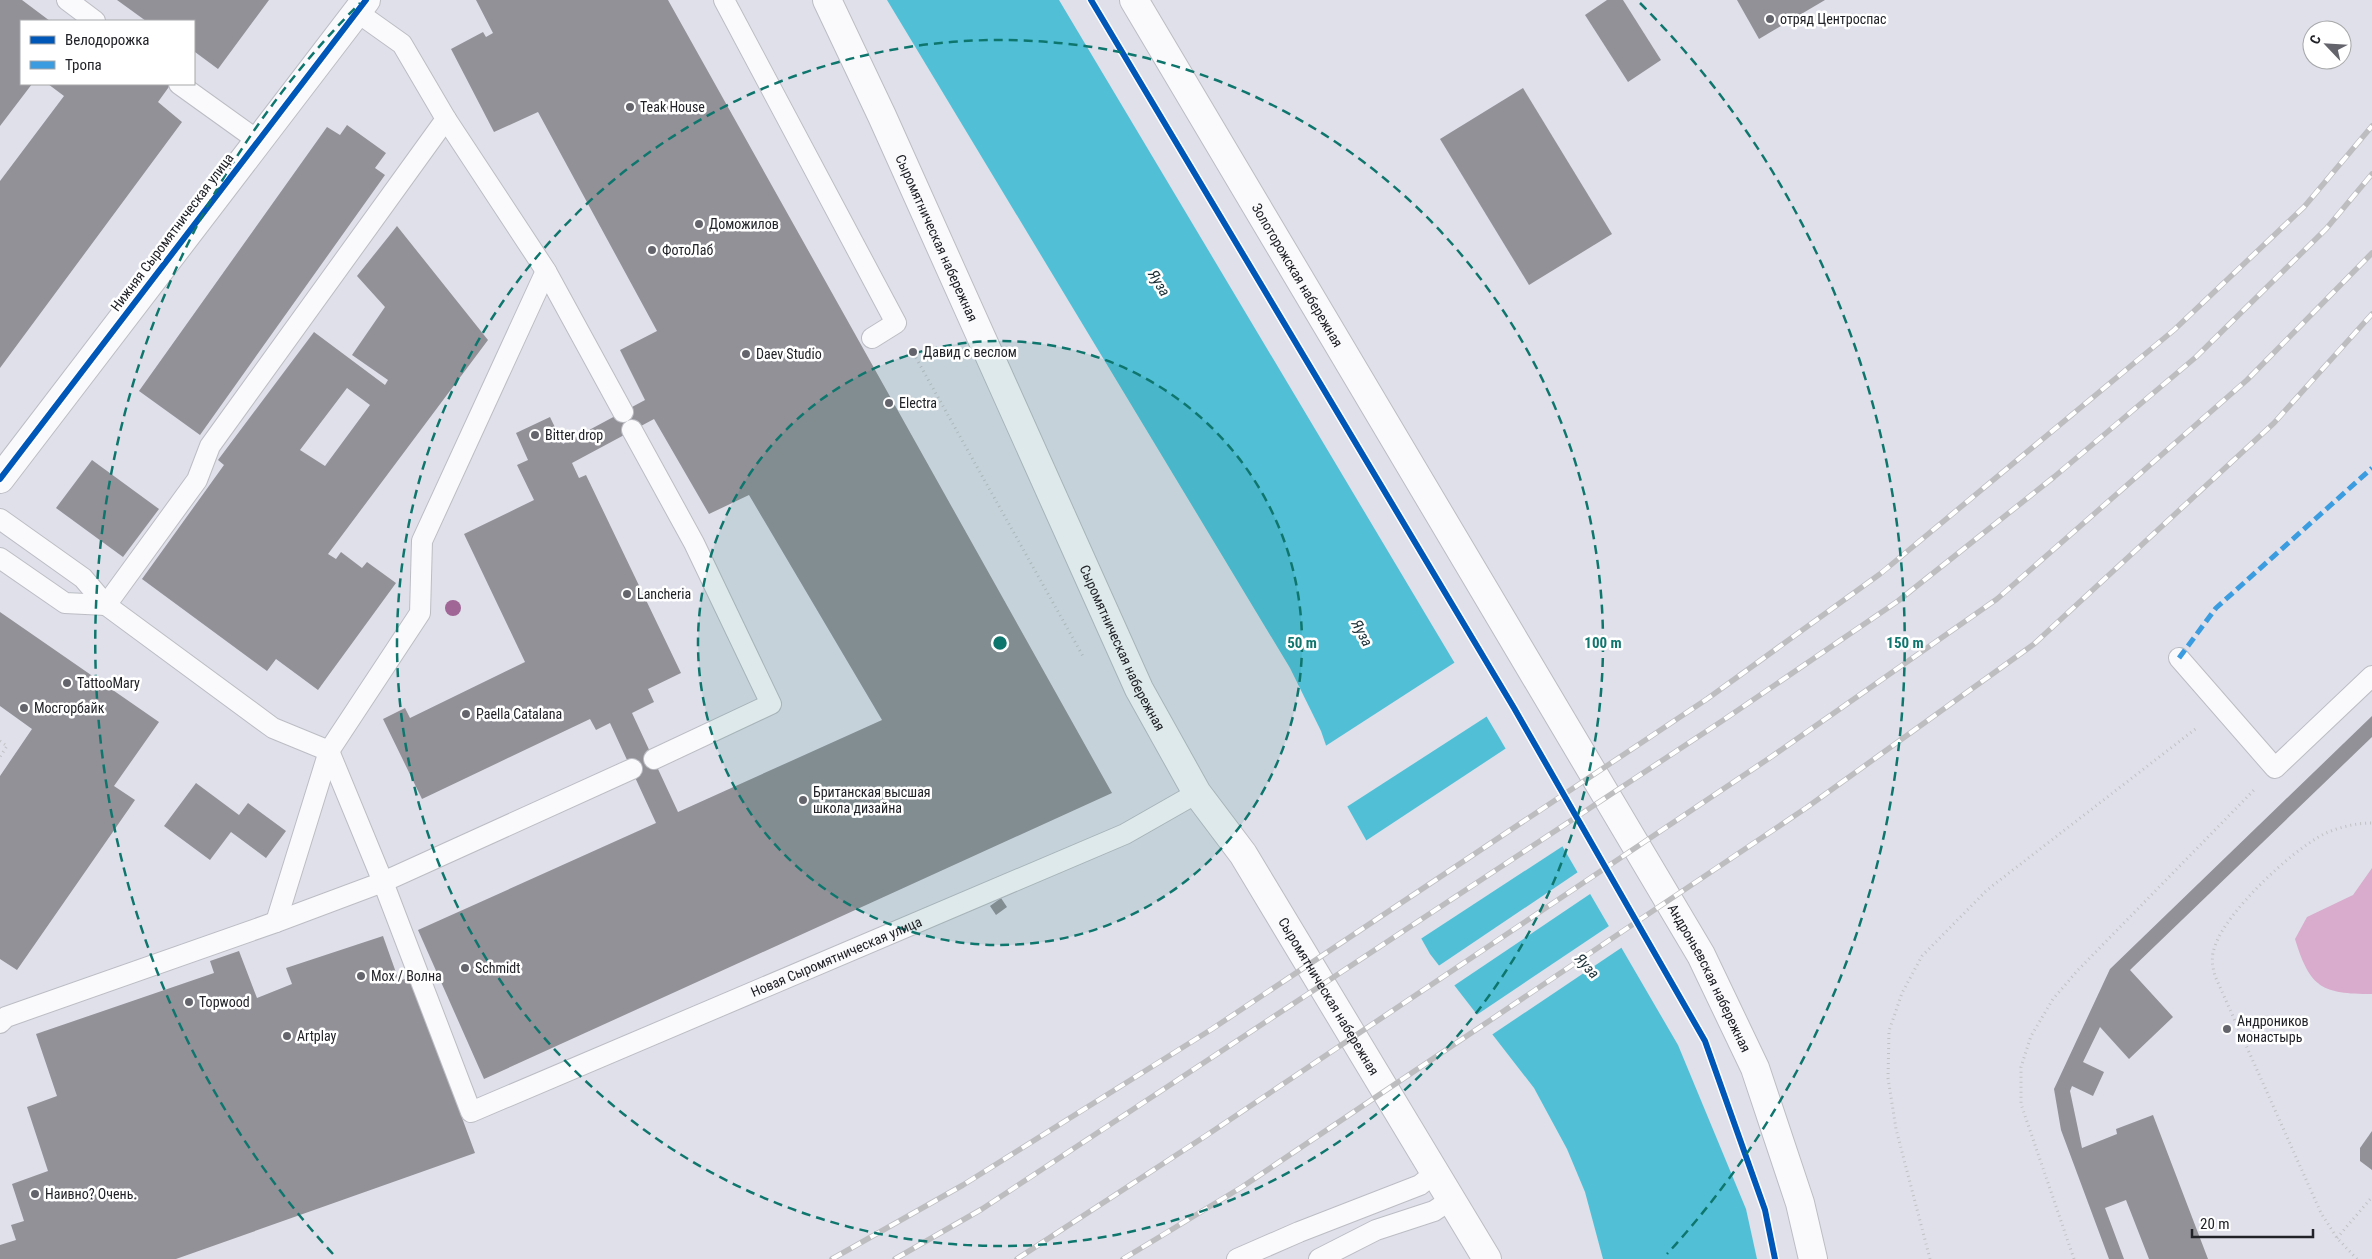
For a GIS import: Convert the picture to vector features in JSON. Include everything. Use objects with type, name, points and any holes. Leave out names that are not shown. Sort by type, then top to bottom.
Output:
[{"type":"main road","name":"Сыромятническая набережная","points":[[827,0],[882,116],[1139,689],[1197,793],[1243,854],[1436,1172],[1482,1254]]},
{"type":"main road","name":"Золоторожская набережная","points":[[1134,0],[1561,717]]},
{"type":"main road","name":"Нижняя Сыромятническая улица","points":[[0,479],[361,6]]},
{"type":"main road","name":"Андроньевская набережная","points":[[1561,717],[1701,955],[1755,1068],[1800,1203],[1812,1259]]},
{"type":"main road","points":[[1800,1203],[1831,1259]]},
{"type":"lane","points":[[66,0],[94,20]]},
{"type":"lane","points":[[724,0],[896,323],[872,338]]},
{"type":"lane","points":[[361,6],[402,44],[446,119],[546,270],[623,412]]},
{"type":"lane","points":[[180,85],[257,140]]},
{"type":"lane","points":[[106,606],[196,480],[210,446],[446,119]]},
{"type":"lane","points":[[276,922],[329,751],[420,613],[422,541],[546,270]]},
{"type":"lane","points":[[632,430],[694,543],[771,704],[654,759]]},
{"type":"lane","points":[[0,519],[83,578],[106,606],[274,728],[329,751],[383,882]]},
{"type":"lane","points":[[0,558],[65,603],[106,606]]},
{"type":"lane","points":[[2179,658],[2275,768],[2372,676]]},
{"type":"lane","points":[[0,1023],[6,1017],[276,922],[383,882],[632,769]]},
{"type":"lane","name":"Новая Сыромятническая улица","points":[[383,882],[470,1112],[1124,834],[1197,793]]},
{"type":"lane","points":[[1236,1259],[1298,1232],[1420,1185],[1436,1172]]},
{"type":"lane","points":[[1319,1259],[1376,1230],[1434,1211],[1452,1199]]},
{"type":"path","points":[[1930,1259],[1896,1129],[1888,1078],[1889,1031],[1902,993],[1922,956],[1987,890],[2223,708]]},
{"type":"path","points":[[0,741],[7,746],[0,757]]},
{"type":"path","points":[[2074,1259],[2021,1104],[2021,1067],[2031,1036],[2053,999],[2078,970],[2275,768]]},
{"type":"path","points":[[2357,1259],[2337,1238],[2321,1213],[2215,976],[2211,961],[2223,928],[2268,877],[2295,853],[2324,834],[2357,823],[2372,823]]},
{"type":"path","points":[[2337,1238],[2372,1197]]},
{"type":"shaded area","points":[[2372,868],[2372,994],[2355,994],[2330,990],[2320,985],[2306,968],[2295,939],[2307,917],[2353,895]]},
{"type":"water","name":"Яуза","points":[[887,0],[1059,0],[1500,739],[1678,1045],[1746,1209],[1757,1259],[1603,1259],[1585,1192],[1567,1149],[1534,1088],[1430,954],[1347,806],[1321,731],[1290,668]]},
{"type":"pier","points":[[1457,661],[1489,715],[1345,808],[1324,747]]},
{"type":"pier","points":[[1508,747],[1566,844],[1419,940],[1364,842]]},
{"type":"pier","points":[[1581,870],[1593,892],[1452,987],[1437,967]]},
{"type":"pier","points":[[1612,924],[1624,946],[1490,1036],[1475,1016]]},
{"type":"building","points":[[0,0],[22,0],[49,20],[20,20],[20,85],[31,85],[0,126]]},
{"type":"building","points":[[117,0],[269,0],[218,69],[195,52],[195,20],[145,20]]},
{"type":"building","points":[[476,0],[668,0],[1112,793],[484,1079],[418,930],[656,823],[610,723],[596,730],[590,719],[422,799],[383,719],[405,708],[410,718],[525,662],[464,534],[534,500],[517,465],[528,460],[516,433],[550,417],[563,444],[645,400],[620,350],[657,331],[538,112],[494,132],[451,49],[483,32],[486,37],[493,33]],"holes":[[[654,419],[709,514],[749,495],[882,720],[678,812],[632,713],[654,702],[648,689],[681,673],[586,475],[579,478],[572,463]]]},
{"type":"building","points":[[1607,0],[1623,0],[1661,60],[1628,82],[1585,15]]},
{"type":"building","name":"отряд Центроспас","points":[[1737,0],[1825,0],[1759,39]]},
{"type":"building","points":[[49,85],[170,85],[158,102],[182,122],[0,368],[0,181],[64,96]]},
{"type":"building","points":[[1523,88],[1612,234],[1529,285],[1440,139]]},
{"type":"building","points":[[347,125],[386,153],[375,168],[385,175],[200,435],[139,391],[327,127],[340,135]]},
{"type":"building","points":[[397,226],[488,340],[328,554],[336,559],[341,552],[362,568],[367,562],[396,583],[318,690],[276,659],[267,671],[142,579],[224,465],[218,460],[314,332],[385,385],[388,380],[352,355],[385,307],[357,276]],"holes":[[[347,388],[370,405],[325,466],[300,450]]]},
{"type":"building","points":[[92,460],[159,509],[123,557],[56,508]]},
{"type":"building","points":[[0,612],[159,722],[114,786],[135,800],[17,970],[0,959],[0,776],[32,729],[0,706]]},
{"type":"building","points":[[2372,716],[2372,737],[2130,970],[2173,1017],[2129,1059],[2100,1027],[2083,1062],[2104,1072],[2093,1096],[2072,1086],[2070,1091],[2082,1148],[2117,1134],[2116,1129],[2153,1115],[2208,1259],[2149,1259],[2126,1200],[2105,1208],[2124,1259],[2109,1259],[2061,1130],[2054,1089],[2110,969]]},
{"type":"building","points":[[196,783],[239,815],[248,803],[286,831],[266,858],[231,832],[210,860],[164,826]]},
{"type":"building","points":[[1001,898],[1007,907],[996,915],[990,906]]},
{"type":"building","points":[[383,936],[399,981],[410,977],[475,1153],[176,1259],[0,1259],[0,1245],[16,1240],[11,1225],[24,1221],[12,1184],[48,1171],[27,1107],[57,1096],[36,1034],[214,973],[210,961],[239,951],[257,998],[292,984],[286,968]]},
{"type":"building","points":[[2372,1131],[2372,1170],[2360,1161],[2360,1148]]},
{"type":"railway","points":[[832,1259],[963,1185],[1212,1029],[1707,699],[1880,574],[2174,330],[2304,207],[2372,126]]},
{"type":"railway","points":[[895,1259],[982,1209],[1722,721],[1898,601],[2054,477],[2196,357],[2326,229],[2372,174]]},
{"type":"railway","points":[[1017,1259],[1207,1135],[1771,757],[1997,599],[2247,380],[2372,253]]},
{"type":"railway","points":[[1123,1259],[1242,1187],[1806,808],[2034,644],[2274,423],[2372,314]]},
{"type":"marked path","points":[[2179,658],[2216,608],[2372,468]]},
{"type":"cycle path","points":[[0,479],[366,0]]},
{"type":"cycle path","points":[[1091,0],[1514,708],[1705,1041],[1765,1210],[1775,1259]]},
{"type":"place","name":"отряд Центроспас","points":[[1770,19]]},
{"type":"place","name":"Teak House","points":[[630,107]]},
{"type":"place","name":"Доможилов","points":[[699,224]]},
{"type":"place","name":"ФотоЛаб","points":[[652,250]]},
{"type":"place","name":"Давид с веслом","points":[[913,352]]},
{"type":"place","name":"Daev Studio","points":[[746,354]]},
{"type":"place","name":"Electra","points":[[889,403]]},
{"type":"place","name":"Bitter drop","points":[[535,435]]},
{"type":"place","name":"Lancheria","points":[[627,594]]},
{"type":"place","name":"TattooMary","points":[[67,683]]},
{"type":"place","name":"Мосгорбайк","points":[[24,708]]},
{"type":"place","name":"Paella Catalana","points":[[466,714]]},
{"type":"place","name":"Британская высшая школа дизайна","points":[[803,800]]},
{"type":"place","name":"Schmidt","points":[[465,968]]},
{"type":"place","name":"Мох / Волна","points":[[361,976]]},
{"type":"place","name":"Topwood","points":[[189,1002]]},
{"type":"place","name":"Андроников монастырь","points":[[2227,1029]]},
{"type":"place","name":"Artplay","points":[[287,1036]]},
{"type":"place","name":"Наивно? Очень.","points":[[35,1194]]}]
